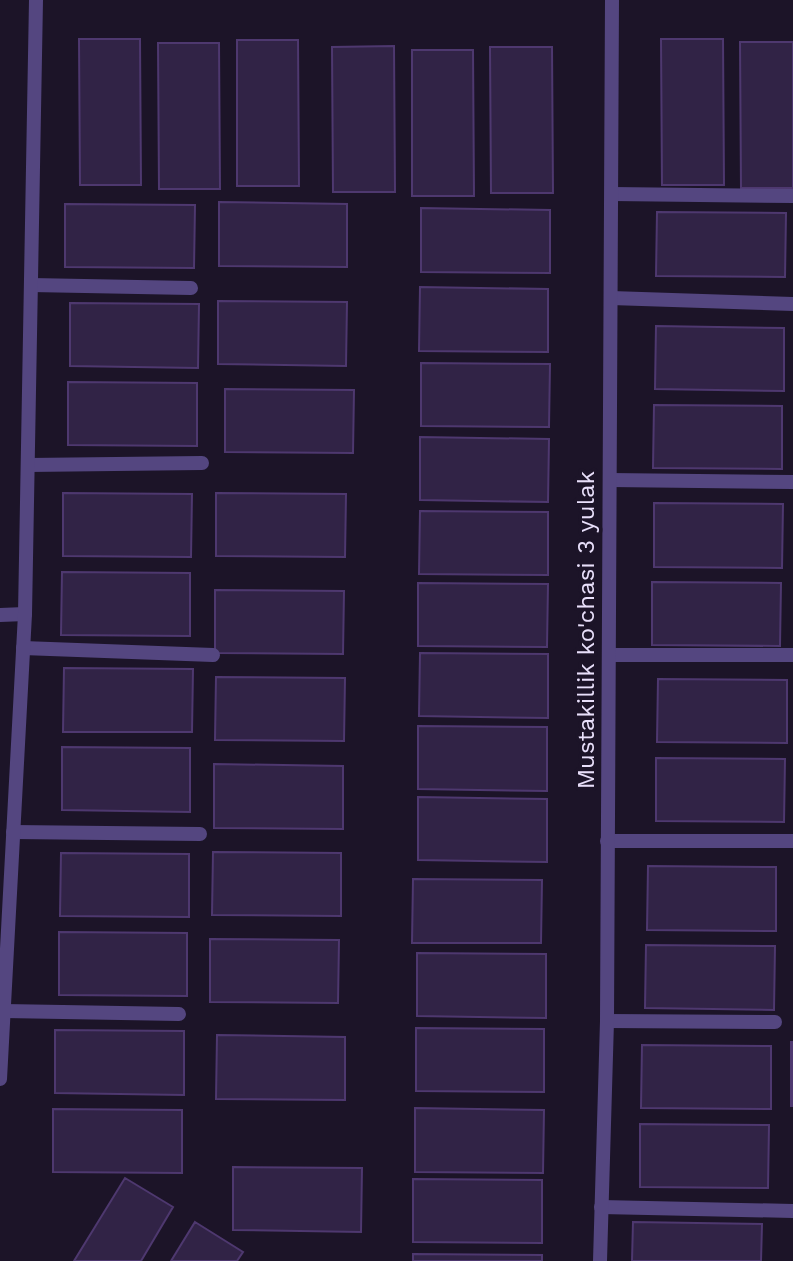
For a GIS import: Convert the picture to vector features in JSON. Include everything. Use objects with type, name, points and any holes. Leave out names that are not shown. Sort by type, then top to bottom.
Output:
[{"type":"street","points":[[0,1079],[25,614],[36,0]]},
{"type":"street","name":"Mustakillik ko'chasi 3 yulak","points":[[600,1261],[607,1021],[612,0]]},
{"type":"street","points":[[612,194],[793,196]]},
{"type":"street","points":[[31,285],[191,288]]},
{"type":"street","points":[[611,298],[793,304]]},
{"type":"street","points":[[28,465],[202,463]]},
{"type":"street","points":[[610,480],[793,482]]},
{"type":"street","points":[[0,615],[25,614]]},
{"type":"street","points":[[23,648],[213,655]]},
{"type":"street","points":[[609,655],[793,655]]},
{"type":"street","points":[[13,832],[200,834]]},
{"type":"street","points":[[607,841],[793,841]]},
{"type":"street","points":[[4,1011],[179,1014]]},
{"type":"street","points":[[607,1021],[775,1022]]},
{"type":"street","points":[[601,1207],[793,1211]]},
{"type":"building","points":[[79,39],[140,39],[141,185],[80,185]]},
{"type":"building","points":[[661,39],[723,39],[724,185],[662,185]]},
{"type":"building","points":[[237,40],[298,40],[299,186],[237,186]]},
{"type":"building","points":[[740,42],[793,42],[793,188],[741,188]]},
{"type":"building","points":[[158,43],[219,43],[220,189],[159,189]]},
{"type":"building","points":[[394,46],[395,192],[333,192],[332,47]]},
{"type":"building","points":[[490,47],[552,47],[553,193],[491,193]]},
{"type":"building","points":[[412,50],[473,50],[474,196],[412,196]]},
{"type":"building","points":[[219,202],[347,204],[347,267],[219,266]]},
{"type":"building","points":[[65,204],[195,205],[194,268],[65,267]]},
{"type":"building","points":[[421,208],[550,210],[550,273],[421,272]]},
{"type":"building","points":[[657,212],[786,213],[785,277],[656,276]]},
{"type":"building","points":[[420,287],[548,289],[548,352],[419,351]]},
{"type":"building","points":[[218,301],[347,302],[346,366],[218,364]]},
{"type":"building","points":[[70,303],[199,304],[198,368],[70,366]]},
{"type":"building","points":[[656,326],[784,328],[784,391],[655,389]]},
{"type":"building","points":[[421,363],[550,364],[549,427],[421,426]]},
{"type":"building","points":[[68,382],[197,383],[197,446],[68,445]]},
{"type":"building","points":[[225,389],[354,390],[353,453],[225,452]]},
{"type":"building","points":[[654,405],[782,406],[782,469],[653,468]]},
{"type":"building","points":[[420,437],[549,439],[548,502],[420,500]]},
{"type":"building","points":[[63,493],[192,494],[191,557],[63,556]]},
{"type":"building","points":[[216,493],[346,494],[345,557],[216,556]]},
{"type":"building","points":[[654,503],[783,504],[782,568],[654,567]]},
{"type":"building","points":[[420,511],[548,512],[548,575],[419,574]]},
{"type":"building","points":[[62,572],[190,573],[190,636],[61,635]]},
{"type":"building","points":[[652,582],[781,583],[780,646],[652,645]]},
{"type":"building","points":[[418,583],[548,584],[547,647],[418,646]]},
{"type":"building","points":[[215,590],[344,591],[343,654],[215,653]]},
{"type":"building","points":[[420,653],[548,654],[548,718],[419,716]]},
{"type":"building","points":[[64,668],[193,669],[192,732],[63,732]]},
{"type":"building","points":[[216,677],[345,678],[344,741],[215,740]]},
{"type":"building","points":[[658,679],[787,680],[787,743],[657,742]]},
{"type":"building","points":[[418,726],[547,727],[547,791],[418,789]]},
{"type":"building","points":[[62,747],[190,748],[190,812],[62,810]]},
{"type":"building","points":[[656,758],[785,759],[784,822],[656,821]]},
{"type":"building","points":[[214,764],[343,766],[343,829],[214,828]]},
{"type":"building","points":[[418,797],[547,799],[547,862],[418,860]]},
{"type":"building","points":[[213,852],[341,853],[341,916],[212,915]]},
{"type":"building","points":[[61,853],[189,854],[189,917],[60,916]]},
{"type":"building","points":[[648,866],[776,867],[776,931],[647,930]]},
{"type":"building","points":[[413,879],[542,880],[541,943],[412,943]]},
{"type":"building","points":[[59,932],[187,933],[187,996],[59,995]]},
{"type":"building","points":[[210,939],[339,940],[338,1003],[210,1002]]},
{"type":"building","points":[[646,945],[775,946],[774,1010],[645,1008]]},
{"type":"building","points":[[417,953],[546,954],[546,1018],[417,1016]]},
{"type":"building","points":[[416,1028],[544,1029],[544,1092],[416,1091]]},
{"type":"building","points":[[55,1030],[184,1031],[184,1095],[55,1093]]},
{"type":"building","points":[[217,1035],[345,1037],[345,1100],[216,1099]]},
{"type":"building","points":[[793,1042],[793,1106],[791,1106]]},
{"type":"building","points":[[642,1045],[771,1046],[771,1109],[641,1108]]},
{"type":"building","points":[[415,1108],[544,1110],[543,1173],[415,1172]]},
{"type":"building","points":[[53,1109],[182,1110],[182,1173],[53,1172]]},
{"type":"building","points":[[640,1124],[769,1125],[768,1188],[640,1187]]},
{"type":"building","points":[[233,1167],[362,1168],[361,1232],[233,1230]]},
{"type":"building","points":[[125,1178],[173,1207],[141,1261],[74,1261]]},
{"type":"building","points":[[413,1179],[542,1180],[542,1243],[413,1242]]},
{"type":"building","points":[[195,1222],[243,1252],[237,1261],[171,1261]]},
{"type":"building","points":[[633,1222],[762,1224],[761,1261],[632,1261]]},
{"type":"building","points":[[413,1254],[542,1255],[542,1261],[413,1261]]}]
